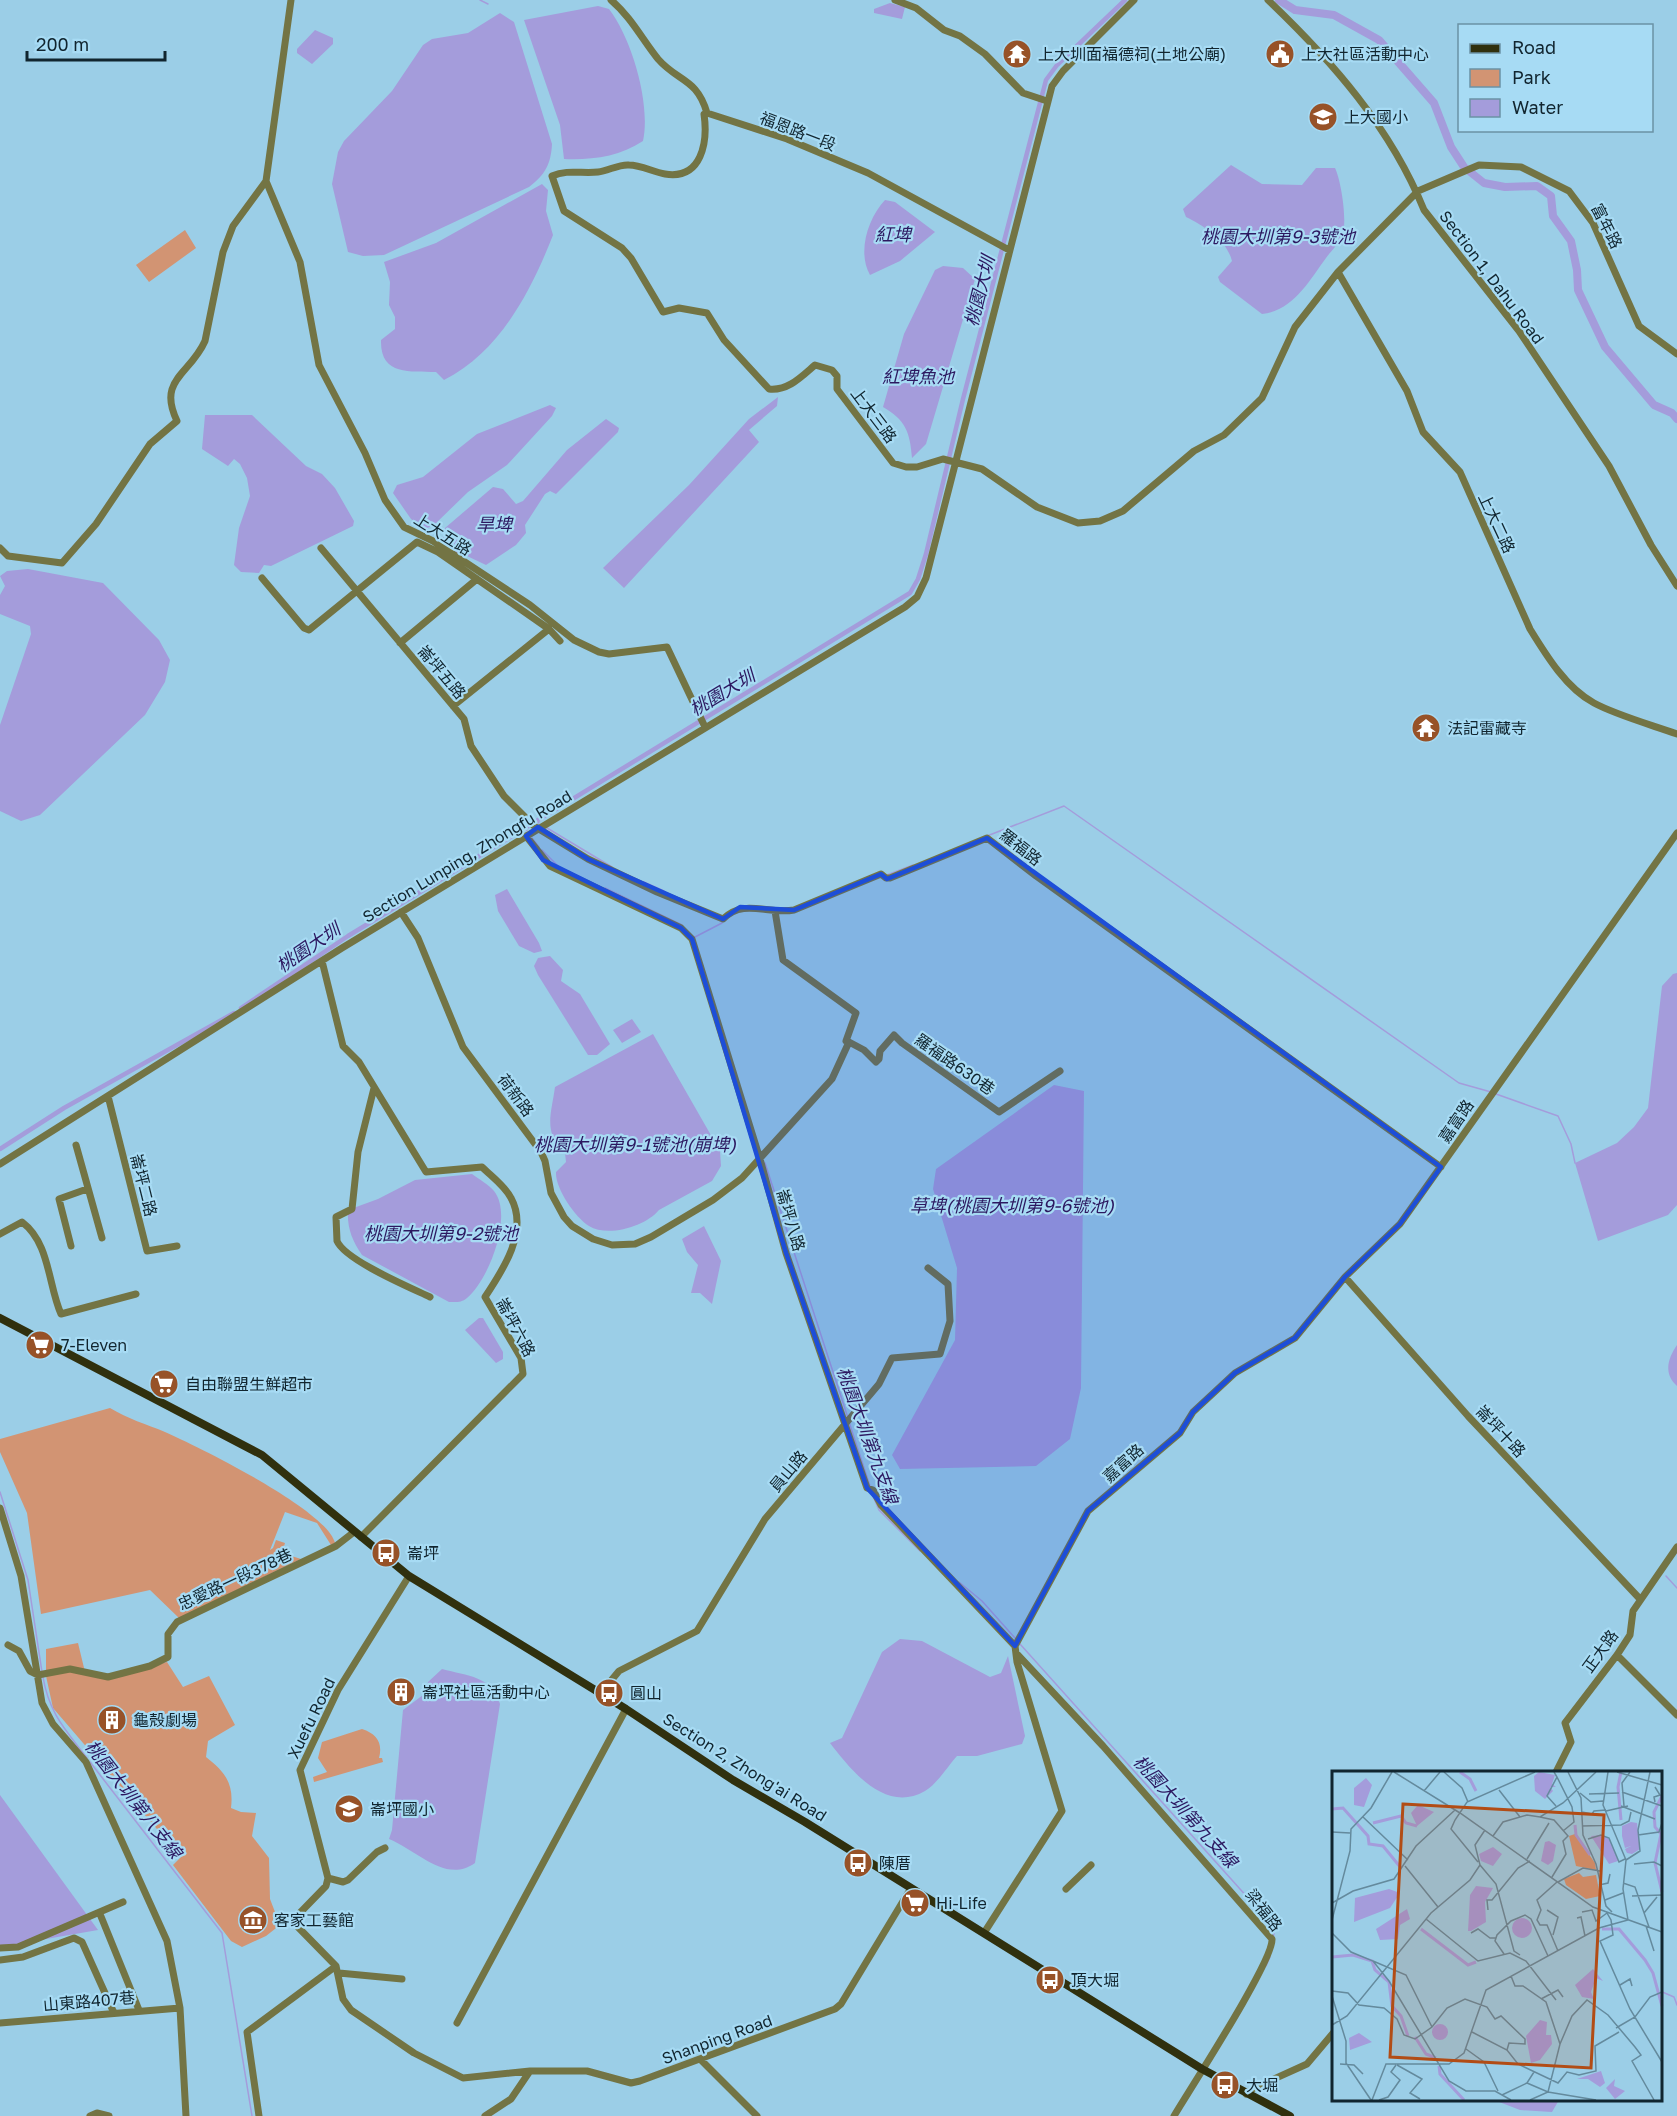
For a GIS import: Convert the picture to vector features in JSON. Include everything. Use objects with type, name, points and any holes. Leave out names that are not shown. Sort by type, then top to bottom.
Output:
[{"type":"main road","name":"Section 2, Zhong'ai Road","points":[[0,1318],[262,1455],[409,1576],[626,1709],[733,1780],[1203,2069],[1290,2116]]},
{"type":"street","points":[[0,548],[8,556],[62,563],[96,524],[150,444],[177,421],[170,405],[172,384],[200,354],[206,341],[223,252],[233,226],[266,181],[291,0]]},
{"type":"street","points":[[611,0],[624,11],[660,61],[689,81],[703,98],[707,113]]},
{"type":"street","points":[[895,0],[916,8],[944,30],[960,36],[985,54],[1023,93],[1042,100]]},
{"type":"street","name":"Section Lunping, Zhongfu Road","points":[[0,1164],[322,961],[526,836],[534,824],[705,726],[905,607],[916,597],[926,578],[1042,100],[1063,71],[1134,0]]},
{"type":"street","name":"Section 1, Dahu Road","points":[[1268,0],[1325,59],[1375,117],[1418,191],[1433,222],[1519,331],[1609,466],[1651,545],[1677,586]]},
{"type":"street","name":"福恩路一段","points":[[707,113],[787,139],[868,173],[1004,249]]},
{"type":"street","name":"上大三路","points":[[707,113],[704,114],[705,147],[696,165],[688,171],[682,175],[665,174],[631,164],[598,172],[559,173],[552,176],[564,211],[622,248],[631,258],[663,312],[679,308],[707,313],[724,340],[769,389],[777,390],[790,386],[815,365],[820,364],[837,376],[837,389],[893,463],[906,467],[917,467],[943,459],[982,470],[1037,507],[1078,523],[1109,518],[1137,501],[1194,452],[1224,435],[1262,398],[1295,327],[1338,272],[1418,191]]},
{"type":"street","name":"富年路","points":[[1418,191],[1465,172],[1473,166],[1528,168],[1575,196],[1593,223],[1639,326],[1677,354]]},
{"type":"street","name":"上大五路","points":[[266,181],[300,262],[310,326],[323,376],[365,453],[385,500],[404,527],[530,605],[574,640],[598,652],[609,654],[668,647],[705,726]]},
{"type":"street","name":"上大二路","points":[[1338,272],[1407,391],[1423,432],[1460,472],[1530,629],[1547,656],[1576,690],[1594,703],[1677,734]]},
{"type":"street","points":[[421,536],[423,544]]},
{"type":"street","points":[[262,578],[304,628],[309,630],[415,543],[423,544],[477,579],[560,640]]},
{"type":"street","name":"崙坪五路","points":[[321,548],[465,719],[471,746],[504,796],[534,824]]},
{"type":"street","points":[[400,643],[477,579]]},
{"type":"street","points":[[453,706],[549,630]]},
{"type":"street","name":"羅福路","points":[[534,824],[588,859],[657,892],[723,919],[740,907],[775,911],[794,910],[987,838],[1036,876],[1441,1167]]},
{"type":"street","name":"嘉富路","points":[[1016,1649],[1088,1511],[1180,1433],[1194,1412],[1235,1373],[1295,1338],[1345,1277],[1400,1224],[1677,833]]},
{"type":"street","name":"崙坪八路","points":[[526,836],[550,866],[681,928],[692,939],[760,1159],[786,1253],[867,1488],[873,1490],[881,1505],[1016,1649]]},
{"type":"street","name":"荷新路","points":[[402,912],[418,938],[463,1047],[541,1152],[551,1193],[564,1217],[572,1226],[592,1239],[612,1245],[635,1244],[651,1237],[713,1200],[742,1178],[832,1079],[849,1042],[846,1041],[856,1013],[783,960],[775,911]]},
{"type":"street","name":"崙坪六路","points":[[322,961],[343,1046],[352,1052],[426,1172],[482,1167],[510,1196],[516,1210],[517,1228],[507,1264],[484,1297],[521,1359],[523,1374],[358,1534]]},
{"type":"street","name":"羅福路630巷","points":[[849,1042],[864,1050],[876,1062],[880,1051],[894,1035],[999,1112],[1060,1071]]},
{"type":"street","points":[[374,1088],[358,1152],[352,1209],[336,1217],[337,1241],[348,1253],[374,1270],[430,1298]]},
{"type":"street","name":"崙坪二路","points":[[108,1096],[147,1251],[177,1246]]},
{"type":"street","points":[[76,1145],[102,1238]]},
{"type":"street","points":[[71,1246],[58,1199],[87,1190]]},
{"type":"street","points":[[0,1234],[22,1222],[27,1226],[45,1257],[61,1314],[136,1294]]},
{"type":"street","name":"員山路","points":[[600,1694],[619,1671],[697,1631],[765,1519],[885,1376],[892,1358],[922,1354],[937,1355],[944,1347],[950,1321],[948,1284],[928,1268]]},
{"type":"street","name":"崙坪十路","points":[[1345,1277],[1468,1416],[1640,1599]]},
{"type":"street","points":[[0,1508],[3,1528],[21,1576],[41,1674],[42,1703],[53,1724],[86,1762],[167,1941],[180,2008],[186,2116]]},
{"type":"street","name":"忠愛路一段378巷","points":[[41,1674],[70,1668],[108,1677],[164,1660],[168,1657],[168,1634],[177,1622],[358,1534]]},
{"type":"street","name":"正大路","points":[[1557,1771],[1571,1742],[1565,1724],[1630,1635],[1633,1611],[1677,1547]]},
{"type":"street","name":"Xuefu Road","points":[[328,1878],[300,1770],[338,1690],[409,1576]]},
{"type":"street","points":[[8,1645],[19,1651],[30,1671],[41,1674]]},
{"type":"street","points":[[984,1933],[1062,1811],[1016,1649]]},
{"type":"street","name":"梁福路","points":[[1016,1649],[1272,1939],[1271,1951],[1174,2116]]},
{"type":"street","points":[[1617,1655],[1677,1715]]},
{"type":"street","points":[[457,2024],[626,1709]]},
{"type":"street","points":[[384,1848],[376,1852],[348,1880],[343,1882],[328,1878],[326,1886],[292,1921],[338,1970],[343,1999],[351,2010],[414,2054],[463,2078],[530,2071]]},
{"type":"street","points":[[1066,1889],[1091,1865]]},
{"type":"street","name":"Shanping Road","points":[[530,2071],[587,2071],[631,2083],[700,2060],[841,2004],[911,1888]]},
{"type":"street","points":[[0,1948],[18,1947],[100,1914],[123,1902]]},
{"type":"street","points":[[100,1914],[139,2010]]},
{"type":"street","points":[[0,1960],[23,1957],[74,1938],[82,1942],[114,2013]]},
{"type":"street","points":[[260,2116],[247,2032],[338,1970],[402,1979]]},
{"type":"street","name":"山東路407巷","points":[[0,2023],[180,2008]]},
{"type":"street","points":[[1246,2094],[1254,2088],[1307,2064],[1332,2034]]},
{"type":"street","points":[[700,2060],[757,2116]]},
{"type":"street","points":[[485,2116],[511,2099],[530,2071]]},
{"type":"street","points":[[90,2116],[97,2113],[109,2116]]},
{"type":"highlighted area","points":[[538,827],[588,859],[723,919],[740,907],[794,910],[881,874],[887,879],[987,838],[1441,1167],[1400,1224],[1345,1277],[1295,1338],[1235,1373],[1193,1412],[1180,1433],[1088,1511],[1015,1646],[867,1488],[786,1253],[692,939],[681,928],[543,860],[526,836]]},
{"type":"green space","points":[[185,230],[196,248],[149,282],[136,265]]},
{"type":"green space","points":[[110,1408],[232,1465],[287,1497],[327,1529],[335,1543],[331,1545],[317,1523],[285,1512],[270,1550],[276,1540],[285,1543],[282,1553],[301,1559],[179,1618],[150,1590],[41,1614],[27,1513],[0,1452],[0,1439]]},
{"type":"green space","points":[[78,1643],[85,1672],[107,1679],[167,1662],[183,1687],[209,1676],[235,1725],[208,1741],[206,1757],[227,1779],[232,1799],[231,1808],[241,1812],[256,1813],[252,1836],[269,1858],[270,1899],[280,1925],[266,1936],[242,1947],[231,1941],[173,1865],[181,1857],[53,1708],[46,1676],[46,1649]]},
{"type":"green space","points":[[362,1729],[378,1740],[379,1758],[382,1758],[383,1762],[314,1782],[313,1777],[327,1772],[318,1758],[322,1742]]},
{"type":"water","points":[[890,3],[905,7],[902,19],[874,13],[874,9]]},
{"type":"water","points":[[598,6],[609,9],[617,22],[638,72],[644,109],[643,141],[615,154],[585,159],[564,159],[560,125],[524,20]]},
{"type":"water","points":[[500,13],[514,22],[552,144],[549,163],[543,173],[529,187],[384,255],[363,256],[348,252],[332,184],[338,152],[344,141],[392,91],[423,45],[432,39],[468,33]]},
{"type":"water","points":[[315,30],[333,38],[333,44],[312,64],[297,53],[297,49]]},
{"type":"water","name":"桃園大圳第9-3號池","points":[[1231,165],[1262,184],[1302,185],[1316,168],[1335,168],[1337,174],[1344,212],[1344,230],[1341,239],[1299,294],[1273,312],[1262,314],[1220,282],[1218,277],[1232,261],[1229,253],[1214,234],[1186,217],[1183,209]]},
{"type":"water","points":[[542,184],[548,190],[546,211],[553,235],[524,298],[497,337],[464,368],[444,380],[436,372],[407,371],[391,366],[382,352],[381,340],[395,329],[395,317],[389,305],[390,282],[384,262],[436,243]]},
{"type":"water","name":"紅埤","points":[[885,200],[895,202],[935,232],[900,261],[870,275],[864,256],[866,236],[874,216]]},
{"type":"water","name":"紅埤魚池","points":[[943,266],[963,268],[975,279],[926,444],[912,458],[910,441],[902,422],[883,407],[904,334],[935,270]]},
{"type":"water","points":[[778,397],[777,406],[749,430],[759,442],[624,588],[603,568],[689,485],[749,419]]},
{"type":"water","points":[[550,405],[556,408],[552,416],[507,465],[468,492],[433,526],[424,529],[411,519],[393,493],[397,485],[423,477],[477,434]]},
{"type":"water","points":[[205,415],[252,415],[306,466],[322,474],[335,488],[354,521],[353,526],[271,566],[264,565],[259,573],[241,572],[234,565],[239,528],[250,496],[247,478],[240,464],[234,459],[228,466],[202,449]]},
{"type":"water","name":"旱埤","points":[[606,419],[619,428],[618,432],[556,494],[550,491],[545,494],[525,525],[526,533],[516,545],[486,565],[467,556],[462,558],[443,541],[445,528],[493,487],[503,489],[516,504],[523,501],[567,450]]},
{"type":"water","points":[[28,569],[103,583],[159,640],[170,660],[165,682],[145,715],[40,815],[21,821],[0,811],[0,725],[31,634],[30,626],[0,614],[0,595],[5,586],[0,576],[7,571]]},
{"type":"water","points":[[507,889],[542,951],[534,953],[519,946],[498,911],[495,895]]},
{"type":"water","points":[[550,956],[563,970],[561,981],[580,994],[610,1044],[597,1055],[588,1055],[538,975],[534,966],[538,958]]},
{"type":"water","points":[[1677,973],[1677,1205],[1668,1215],[1598,1241],[1575,1163],[1617,1143],[1634,1127],[1648,1108],[1662,986],[1673,974]]},
{"type":"water","points":[[632,1019],[641,1032],[622,1043],[613,1030]]},
{"type":"water","name":"桃園大圳第9-1號池(崩埤)","points":[[653,1034],[720,1151],[721,1166],[712,1181],[659,1210],[645,1221],[616,1230],[597,1229],[584,1222],[572,1209],[559,1186],[556,1172],[566,1162],[565,1153],[551,1131],[555,1087]]},
{"type":"water","name":"草埤(桃園大圳第9-6號池)","points":[[1054,1085],[1084,1091],[1081,1388],[1070,1439],[1036,1466],[900,1469],[892,1455],[955,1340],[957,1268],[933,1189],[936,1169]]},
{"type":"water","name":"桃園大圳第9-2號池","points":[[472,1174],[494,1191],[499,1202],[501,1216],[500,1231],[490,1263],[483,1278],[467,1298],[449,1302],[362,1255],[351,1234],[348,1210],[378,1199],[415,1180]]},
{"type":"water","points":[[704,1226],[721,1261],[712,1304],[700,1293],[691,1293],[698,1265],[687,1252],[682,1239]]},
{"type":"water","points":[[479,1318],[483,1318],[503,1352],[503,1359],[496,1363],[465,1330]]},
{"type":"water","points":[[1677,1345],[1677,1386],[1670,1376],[1668,1366]]},
{"type":"water","points":[[900,1639],[922,1641],[990,1677],[1001,1673],[1008,1656],[1025,1736],[1022,1744],[977,1756],[957,1756],[929,1788],[910,1797],[896,1797],[870,1786],[848,1765],[830,1743],[842,1738],[882,1652]]},
{"type":"water","points":[[442,1669],[485,1682],[497,1695],[500,1704],[475,1863],[453,1870],[432,1863],[389,1839],[392,1830],[403,1710],[427,1692],[428,1682]]},
{"type":"water","points":[[0,1795],[98,1930],[0,1947]]},
{"type":"water","points":[[1497,2101],[1558,2101],[1552,2112],[1520,2110]]},
{"type":"waterway","points":[[480,0],[488,4]]},
{"type":"waterway","name":"桃園大圳","points":[[241,1008],[348,936],[910,593],[918,579],[926,554],[963,399],[1046,80],[1057,65],[1125,0]]},
{"type":"waterway","points":[[1279,0],[1295,10],[1334,15],[1379,40],[1434,103],[1451,147],[1464,167],[1484,183],[1505,187],[1537,186],[1551,196],[1553,216],[1571,241],[1577,270],[1578,290],[1605,347],[1654,405],[1672,413],[1677,419]]},
{"type":"waterway","points":[[987,836],[1064,806],[1459,1083],[1491,1092]]},
{"type":"waterway","points":[[547,828],[612,867]]},
{"type":"waterway","name":"桃園大圳第九支線","points":[[532,838],[539,847]]},
{"type":"waterway","name":"桃園大圳第九支線","points":[[542,850],[558,866]]},
{"type":"waterway","points":[[887,875],[913,865]]},
{"type":"waterway","points":[[644,882],[664,891]]},
{"type":"waterway","name":"桃園大圳第九支線","points":[[605,888],[682,925]]},
{"type":"waterway","points":[[695,937],[722,923]]},
{"type":"waterway","name":"桃園大圳","points":[[0,1149],[64,1108],[234,1013]]},
{"type":"waterway","points":[[1496,1094],[1558,1116],[1571,1144],[1575,1163]]},
{"type":"waterway","name":"桃園大圳第九支線","points":[[765,1163],[848,1418]]},
{"type":"waterway","name":"桃園大圳第九支線","points":[[849,1422],[870,1486]]},
{"type":"waterway","name":"桃園大圳第八支線","points":[[0,1492],[28,1580],[42,1672]]},
{"type":"waterway","name":"桃園大圳第九支線","points":[[872,1494],[879,1510],[920,1551]]},
{"type":"waterway","points":[[1666,1576],[1677,1588]]},
{"type":"waterway","name":"桃園大圳第九支線","points":[[959,1582],[982,1601],[1015,1638]]},
{"type":"waterway","name":"桃園大圳第九支線","points":[[1020,1644],[1275,1928],[1273,1938]]},
{"type":"waterway","name":"桃園大圳第八支線","points":[[43,1677],[54,1711],[87,1758]]},
{"type":"waterway","name":"桃園大圳第八支線","points":[[90,1762],[222,1933],[252,2116]]},
{"type":"waterway","name":"桃園大圳第九支線","points":[[1266,1966],[1270,1957]]},
{"type":"waterway","points":[[1662,1992],[1674,1997],[1677,2005]]},
{"type":"place","name":"上大圳面福德祠(土地公廟)","points":[[1017,54]]},
{"type":"place","name":"上大社區活動中心","points":[[1280,54]]},
{"type":"place","name":"上大國小","points":[[1323,117]]},
{"type":"place","name":"法記雷藏寺","points":[[1426,728]]},
{"type":"place","name":"7-Eleven","points":[[40,1345]]},
{"type":"place","name":"自由聯盟生鮮超市","points":[[164,1384]]},
{"type":"place","name":"崙坪","points":[[386,1553]]},
{"type":"place","name":"崙坪社區活動中心","points":[[401,1692]]},
{"type":"place","name":"圓山","points":[[609,1693]]},
{"type":"place","name":"龜殼劇場","points":[[112,1720]]},
{"type":"place","name":"崙坪國小","points":[[349,1809]]},
{"type":"place","name":"陳厝","points":[[858,1863]]},
{"type":"place","name":"Hi-Life","points":[[915,1903]]},
{"type":"place","name":"客家工藝館","points":[[253,1920]]},
{"type":"place","name":"頂大堀","points":[[1050,1980]]},
{"type":"place","name":"大堀","points":[[1225,2085]]}]
